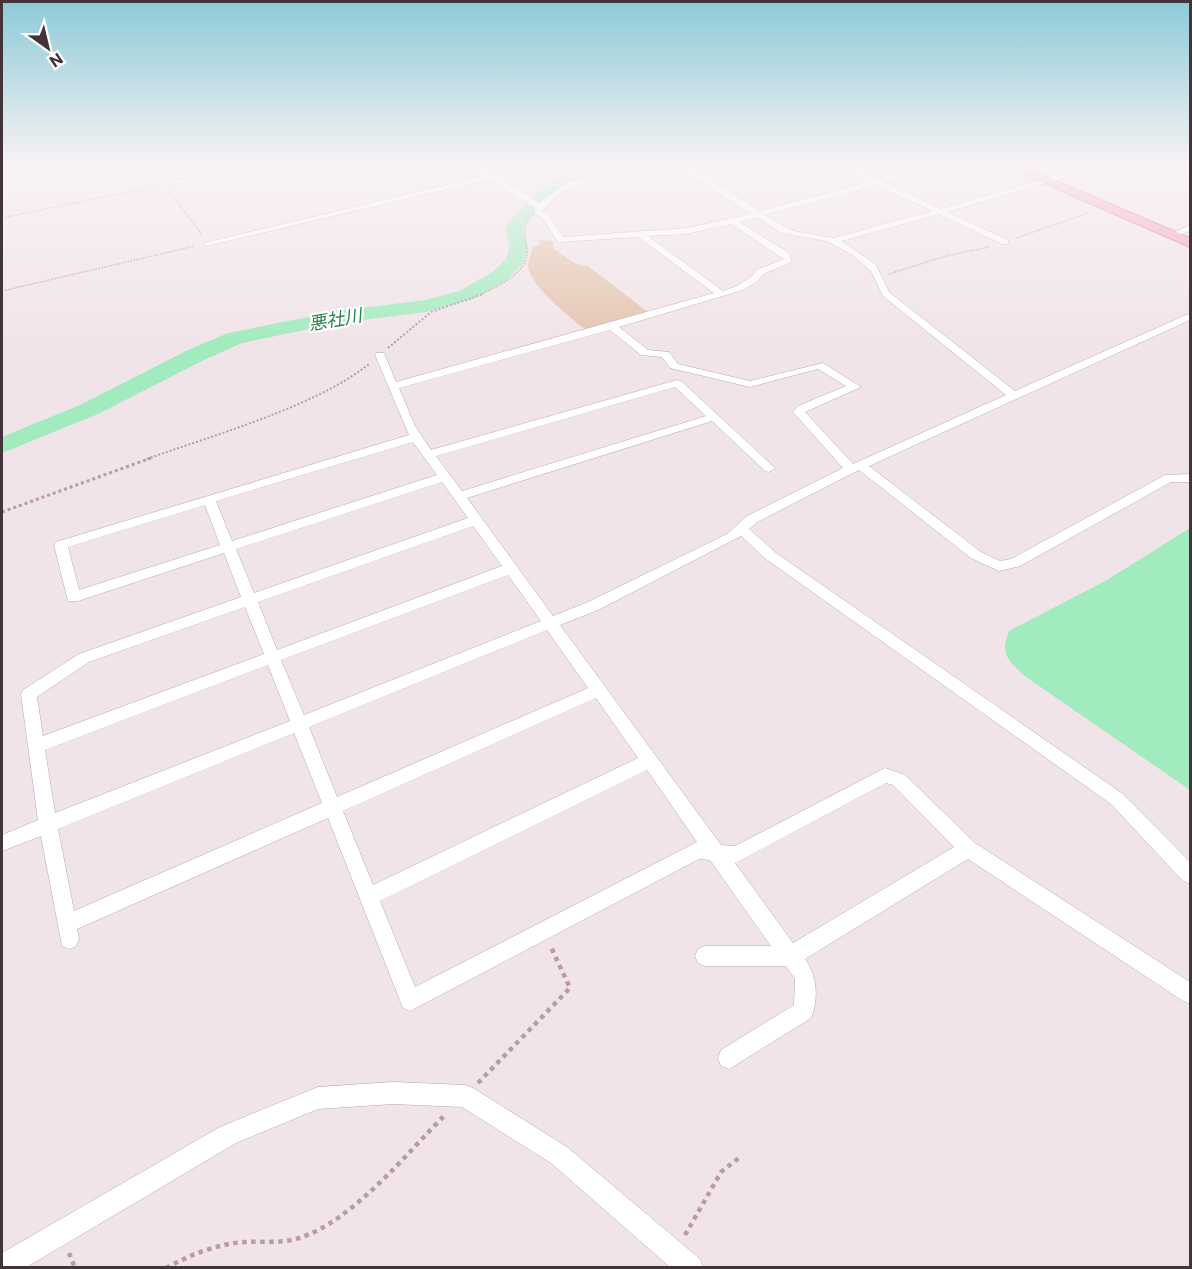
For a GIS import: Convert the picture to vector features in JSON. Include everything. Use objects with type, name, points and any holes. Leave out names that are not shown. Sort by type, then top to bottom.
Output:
[{"type":"main road","points":[[1149,225],[1191,243]]},
{"type":"street","points":[[207,243],[283,225]]},
{"type":"street","points":[[551,225],[561,240],[686,231],[713,225]]},
{"type":"street","points":[[393,386],[685,306],[740,288],[756,278],[759,272],[789,260],[786,255],[739,225]]},
{"type":"street","points":[[776,225],[793,235],[834,241],[889,225]]},
{"type":"street","points":[[969,225],[1005,242]]},
{"type":"street","points":[[1172,235],[1191,228]]},
{"type":"street","points":[[639,234],[720,293]]},
{"type":"street","points":[[834,241],[871,265],[877,273],[880,288],[886,294],[1014,396]]},
{"type":"street","points":[[2,843],[593,606],[732,537],[752,519],[855,467],[1191,317]]},
{"type":"street","points":[[611,326],[645,353],[665,354],[674,366],[708,372],[750,384],[819,365],[848,382],[855,387],[802,408],[800,412],[855,467],[976,555],[999,566],[1015,564],[1169,478],[1191,478]]},
{"type":"street","points":[[380,355],[416,436],[805,976],[804,1011],[729,1058]]},
{"type":"street","points":[[429,454],[677,383],[708,372]]},
{"type":"street","points":[[677,383],[769,468]]},
{"type":"street","points":[[459,496],[713,417]]},
{"type":"street","points":[[416,436],[61,545],[73,597],[445,477]]},
{"type":"street","points":[[209,499],[297,725],[410,1001],[698,850],[736,855],[885,775],[899,780],[968,849],[1191,994]]},
{"type":"street","points":[[476,520],[84,658],[29,694],[48,826],[67,932],[331,807],[598,690]]},
{"type":"street","points":[[742,530],[771,556],[1117,799],[1191,875]]},
{"type":"street","points":[[36,746],[511,568]]},
{"type":"street","points":[[368,897],[649,761]]},
{"type":"street","points":[[705,956],[791,956],[968,849]]},
{"type":"street","points":[[2,1267],[228,1135],[318,1098],[393,1093],[465,1096],[560,1155],[683,1260]]},
{"type":"path","points":[[2,291],[207,243],[194,225]]},
{"type":"path","points":[[2,512],[297,404],[354,376],[431,312],[477,297],[520,269],[527,255],[525,225]]},
{"type":"path","points":[[166,1268],[206,1251],[235,1243],[299,1238],[321,1229],[349,1208],[465,1096],[570,988],[544,932]]},
{"type":"path","points":[[683,1260],[721,1172],[738,1158]]},
{"type":"shaded area","points":[[538,241],[553,241],[554,249],[576,264],[588,266],[649,313],[586,330],[543,292],[530,274],[528,266],[532,247],[541,244]]},
{"type":"shaded area","points":[[1190,528],[1190,790],[1026,677],[1007,657],[1005,646],[1009,631],[1107,580]]},
{"type":"waterway","name":"悪社川","points":[[2,446],[90,409],[196,355],[236,338],[338,317],[426,306],[466,295],[498,277],[515,261],[519,247],[516,225]]}]
